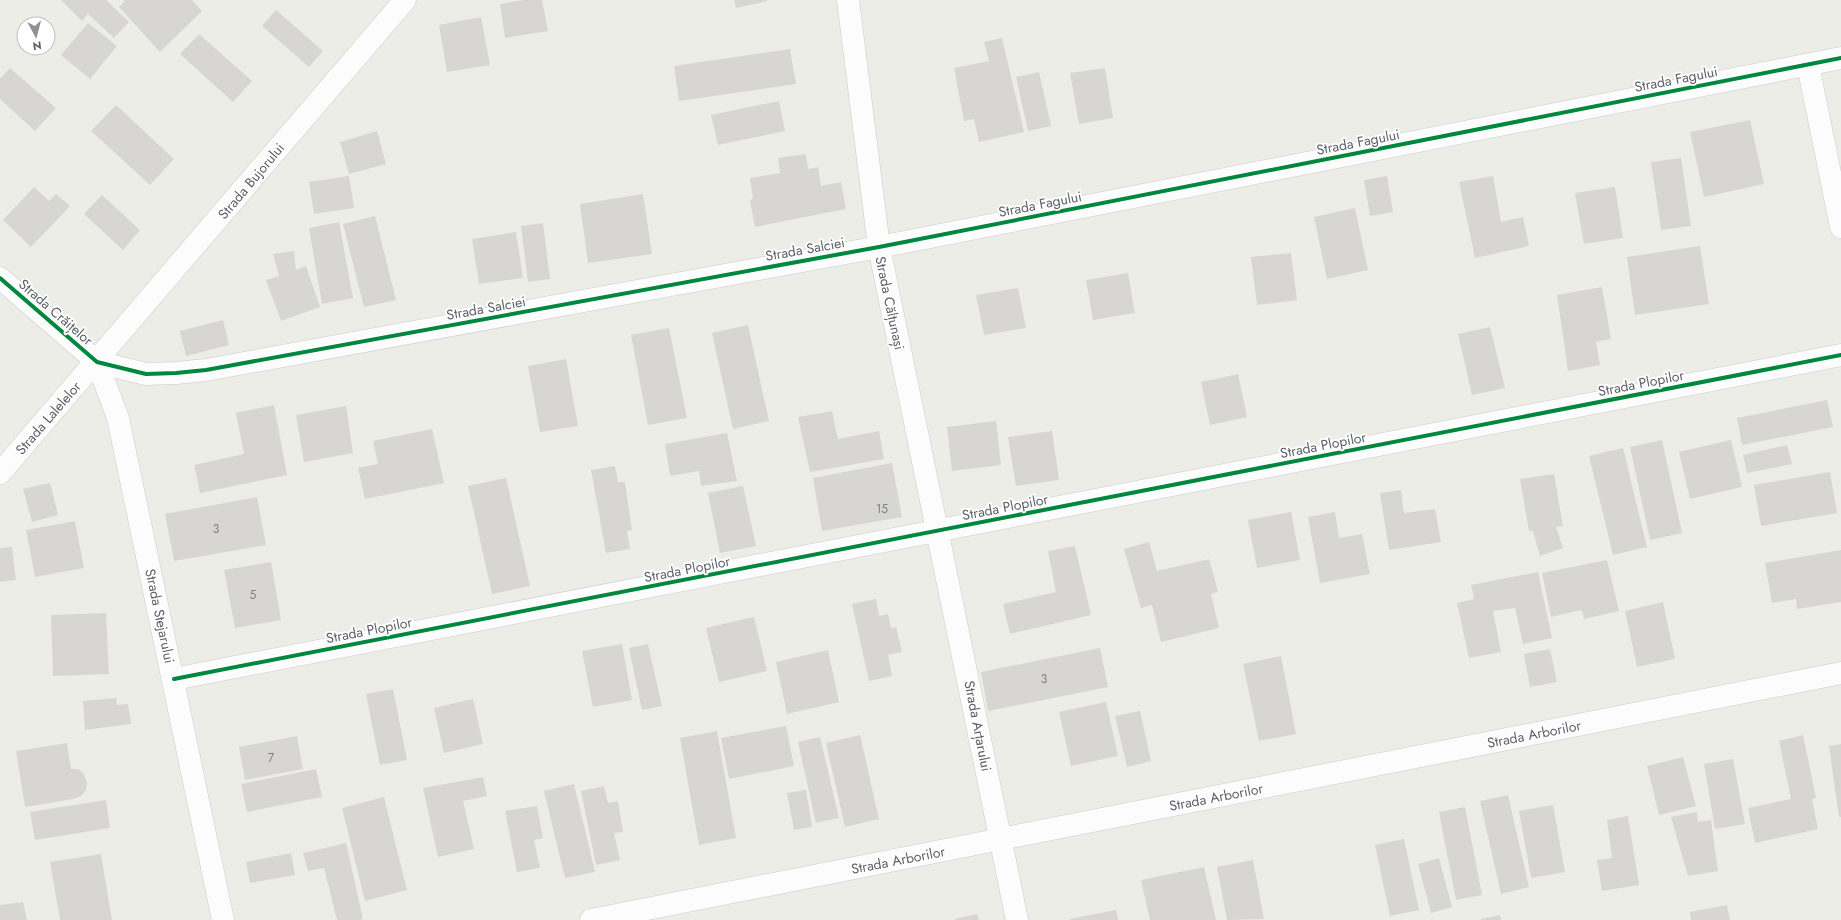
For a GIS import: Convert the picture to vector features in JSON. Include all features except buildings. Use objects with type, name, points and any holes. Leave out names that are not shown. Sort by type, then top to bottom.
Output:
[{"type":"street","name":"Strada Bujorului","points":[[97,362],[405,0]]},
{"type":"street","name":"Strada Călțunași","points":[[848,0],[879,247],[938,531]]},
{"type":"street","name":"Strada Fagului","points":[[879,247],[1841,58]]},
{"type":"street","points":[[1808,65],[1841,227]]},
{"type":"street","name":"Strada Salciei","points":[[97,362],[146,374],[206,370],[879,247]]},
{"type":"street","name":"Strada Crăițelor","points":[[0,278],[97,362]]},
{"type":"street","name":"Strada Plopilor","points":[[174,680],[1841,355]]},
{"type":"street","name":"Strada Lalelelor","points":[[0,474],[97,362]]},
{"type":"street","name":"Strada Stejarului","points":[[97,362],[118,418],[223,920]]},
{"type":"street","name":"Strada Arțarului","points":[[938,531],[1017,920]]},
{"type":"street","name":"Strada Arborilor","points":[[591,920],[1841,673]]},
{"type":"cycle path","points":[[0,278],[97,362],[146,374],[206,370],[879,247],[1841,58]]},
{"type":"cycle path","points":[[174,679],[1841,355]]}]
